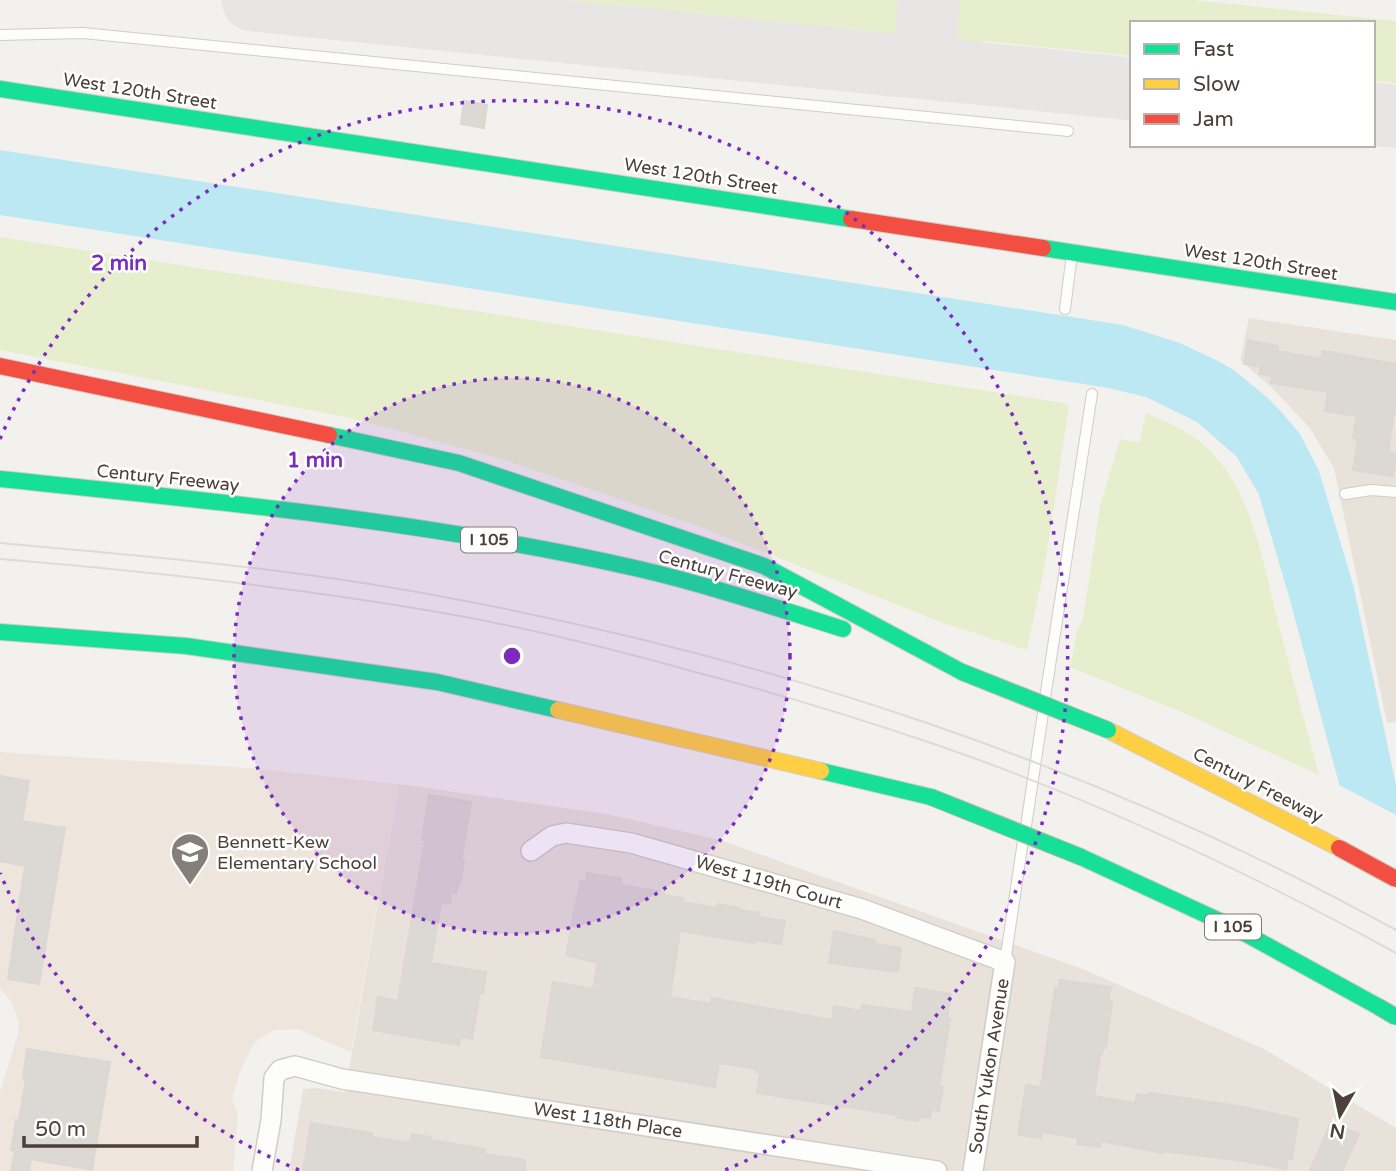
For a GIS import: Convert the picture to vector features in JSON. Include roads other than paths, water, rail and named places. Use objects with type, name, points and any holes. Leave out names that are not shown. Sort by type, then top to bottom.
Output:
[{"type":"main road","name":"West 120th Street","points":[[0,89],[1396,302]]},
{"type":"main road","points":[[0,366],[458,463],[764,566],[962,672]]},
{"type":"main road","name":"Century Freeway","points":[[0,480],[177,497],[415,527],[587,557],[782,607],[962,672],[1108,730],[1396,879]]},
{"type":"main road","name":"I 105","points":[[0,632],[186,646],[437,682],[931,797],[1081,858],[1237,929],[1396,1017]]},
{"type":"street","name":"West 119th Court","points":[[531,851],[552,836],[566,833],[631,843],[862,909],[1005,962]]},
{"type":"street","name":"South Yukon Avenue","points":[[972,1171],[1005,962]]},
{"type":"street","name":"West 118th Place","points":[[262,1171],[271,1120],[274,1079],[280,1070],[295,1066],[342,1079],[937,1171]]},
{"type":"lane","points":[[0,35],[83,33],[1068,131]]},
{"type":"lane","points":[[1065,309],[1072,252]]},
{"type":"lane","points":[[1005,962],[1092,394]]},
{"type":"lane","points":[[1345,494],[1371,490],[1396,492]]},
{"type":"water","points":[[0,150],[1123,325],[1180,343],[1234,370],[1269,399],[1300,434],[1319,471],[1353,584],[1396,785],[1396,998],[1290,600],[1259,495],[1237,457],[1197,422],[1146,397],[1109,388],[0,215]]},
{"type":"tram line","points":[[0,543],[223,564],[389,587],[568,622],[691,652],[813,686],[933,725],[1052,769],[1169,818],[1284,871],[1396,930]]},
{"type":"tram line","points":[[0,559],[219,581],[438,612],[567,639],[755,688],[904,734],[1053,788],[1227,866],[1396,953]]},
{"type":"place","name":"Bennett-Kew Elementary School","points":[[190,886]]}]
